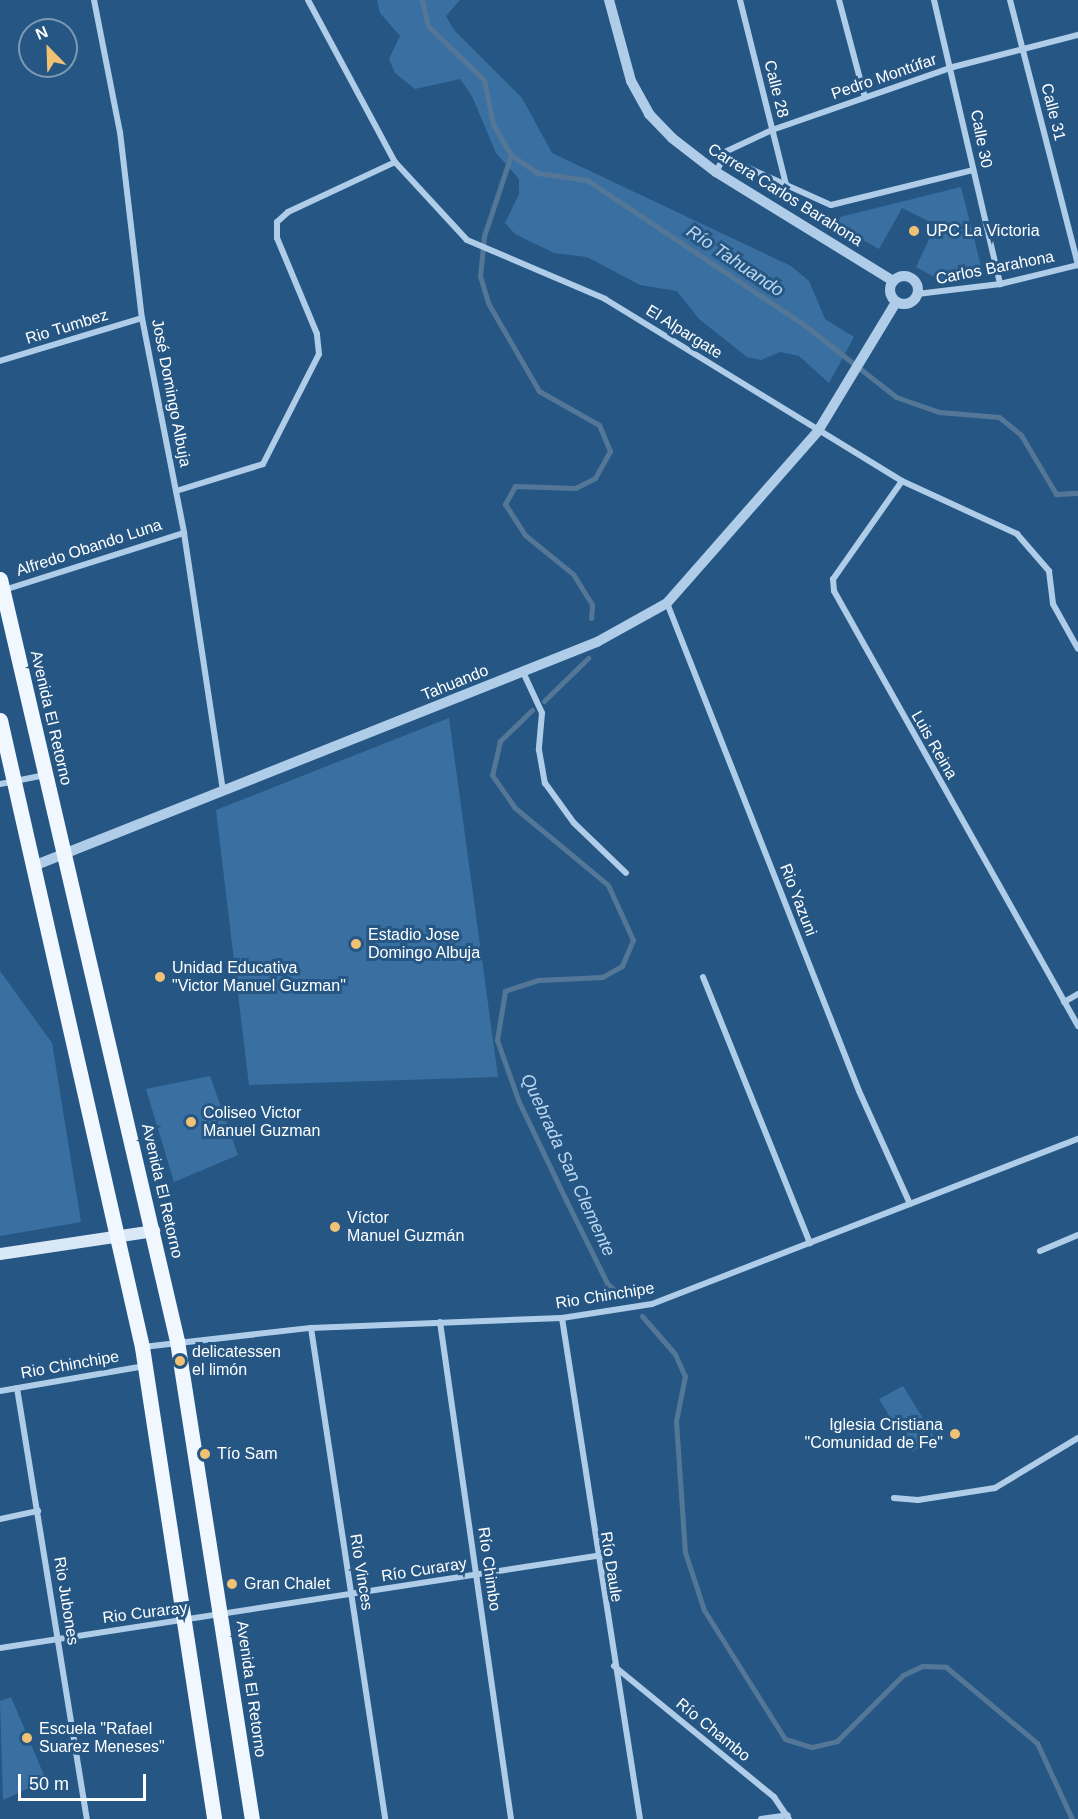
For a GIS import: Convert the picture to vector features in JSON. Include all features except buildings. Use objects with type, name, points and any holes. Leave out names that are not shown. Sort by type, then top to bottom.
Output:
[{"type":"main road","name":"Avenida El Retorno","points":[[1,584],[46,775],[62,856],[154,1231],[177,1341],[222,1616],[252,1819]]},
{"type":"main road","points":[[0,720],[7,782],[36,865],[120,1237],[146,1366],[214,1819]]},
{"type":"main road","points":[[0,1254],[154,1231]]},
{"type":"street","name":"José Domingo Albuja","points":[[94,0],[120,132],[142,318],[177,491],[223,791]]},
{"type":"street","name":"El Alpargate","points":[[308,0],[395,162],[467,240],[504,260],[604,299],[902,481],[1017,534],[1036,550],[1049,572],[1053,604],[1078,649]]},
{"type":"street","name":"Carrera Carlos Barahona","points":[[609,0],[631,81],[649,114],[716,172],[893,280]]},
{"type":"street","name":"Calle 28","points":[[740,0],[786,184]]},
{"type":"street","points":[[838,0],[865,98]]},
{"type":"street","name":"Calle 30","points":[[934,0],[953,68],[973,170],[1000,284]]},
{"type":"street","name":"Calle 31","points":[[1010,0],[1078,265]]},
{"type":"street","name":"Pedro Montúfar","points":[[724,157],[772,130],[953,68],[1078,35]]},
{"type":"street","points":[[716,172],[724,157],[831,205],[973,170]]},
{"type":"street","points":[[177,491],[263,464],[319,354],[317,334],[277,238],[277,222],[288,212],[395,162]]},
{"type":"street","name":"Carlos Barahona","points":[[917,294],[1000,284],[1078,265]]},
{"type":"street","points":[[908,276],[917,294],[906,304],[896,302],[890,294],[893,280],[908,276]]},
{"type":"street","name":"Tahuando","points":[[36,865],[597,642],[667,603],[818,431],[896,302]]},
{"type":"street","name":"Rio Tumbez","points":[[0,361],[142,318]]},
{"type":"street","name":"Luis Reina","points":[[902,481],[833,579],[834,591],[1078,1026]]},
{"type":"street","name":"Alfredo Obando Luna","points":[[1,584],[184,533]]},
{"type":"street","name":"Rio Yazuni","points":[[667,603],[859,1091],[910,1204]]},
{"type":"street","points":[[523,672],[542,713],[540,766],[545,783],[574,823],[626,873]]},
{"type":"street","points":[[7,782],[46,775]]},
{"type":"street","points":[[703,977],[810,1243]]},
{"type":"street","points":[[1064,1002],[1078,994]]},
{"type":"street","name":"Rio Chinchipe","points":[[142,1347],[177,1341],[311,1328],[562,1318],[652,1304],[1078,1139]]},
{"type":"street","points":[[1041,1251],[1078,1235]]},
{"type":"street","name":"Río Daule","points":[[562,1318],[596,1557],[640,1819]]},
{"type":"street","name":"Río Chimbo","points":[[440,1322],[511,1819]]},
{"type":"street","name":"Río Vinces","points":[[311,1328],[385,1819]]},
{"type":"street","name":"Rio Chinchipe","points":[[0,1391],[146,1366]]},
{"type":"street","name":"Rio Jubones","points":[[17,1388],[87,1819]]},
{"type":"street","points":[[894,1498],[918,1500],[995,1488],[1078,1438]]},
{"type":"street","points":[[0,1519],[38,1511]]},
{"type":"street","name":"Río Curaray","points":[[222,1616],[596,1557]]},
{"type":"street","name":"Rio Curaray","points":[[0,1648],[222,1616]]},
{"type":"street","name":"Río Chambo","points":[[614,1666],[774,1797],[788,1817]]},
{"type":"street","points":[[761,1819],[788,1817]]},
{"type":"shaded area","points":[[377,0],[460,0],[446,16],[454,30],[522,98],[552,153],[791,266],[809,281],[825,319],[854,337],[829,383],[799,356],[780,352],[761,360],[747,357],[699,319],[677,291],[640,285],[587,257],[554,253],[515,234],[505,223],[519,194],[519,179],[496,153],[472,96],[460,79],[415,89],[395,73],[389,59],[400,36],[380,13]]},
{"type":"shaded area","points":[[961,187],[982,270],[940,280],[916,267],[936,225],[902,208],[879,249],[828,220]]},
{"type":"shaded area","name":"Estadio Jose Domingo Albuja","points":[[449,718],[498,1077],[249,1085],[216,810]]},
{"type":"shaded area","points":[[0,971],[52,1043],[81,1222],[0,1236]]},
{"type":"shaded area","name":"Coliseo Victor Manuel Guzman","points":[[210,1076],[238,1155],[174,1182],[146,1089]]},
{"type":"shaded area","points":[[903,1386],[935,1438],[912,1452],[879,1399]]},
{"type":"shaded area","points":[[11,1697],[46,1780],[3,1800],[0,1701]]},
{"type":"waterway","name":"Río Tahuando","points":[[422,0],[428,26],[484,80],[493,124],[511,155],[538,173],[587,180],[803,324],[896,397],[939,412],[999,417],[1021,435],[1056,494],[1078,493]]},
{"type":"waterway","name":"Quebrada San Clemente","points":[[511,155],[484,236],[480,276],[488,303],[539,391],[599,425],[610,451],[595,478],[575,488],[515,486],[505,504],[525,535],[573,574],[592,605],[591,618]]},
{"type":"waterway","name":"Quebrada San Clemente","points":[[544,701],[588,658]]},
{"type":"waterway","name":"Quebrada San Clemente","points":[[532,710],[500,741],[492,775],[514,807],[608,885],[633,940],[622,966],[602,977],[538,980],[505,991],[497,1040],[519,1102],[566,1200],[607,1283],[621,1296]]},
{"type":"waterway","name":"Quebrada San Clemente","points":[[642,1316],[675,1354],[685,1376],[676,1421],[685,1552],[704,1610],[785,1739],[812,1747],[837,1741],[903,1675],[922,1666],[946,1667],[1037,1743],[1072,1819]]},
{"type":"place","name":"UPC La Victoria","points":[[914,231]]},
{"type":"place","name":"Estadio Jose Domingo Albuja","points":[[356,944]]},
{"type":"place","name":"Unidad Educativa \"Victor Manuel Guzman\"","points":[[160,977]]},
{"type":"place","name":"Coliseo Victor Manuel Guzman","points":[[191,1122]]},
{"type":"place","name":"Víctor Manuel Guzmán","points":[[335,1227]]},
{"type":"place","name":"delicatessen el limón","points":[[180,1361]]},
{"type":"place","name":"Iglesia Cristiana \"Comunidad de Fe\"","points":[[955,1434]]},
{"type":"place","name":"Tío Sam","points":[[205,1454]]},
{"type":"place","name":"Gran Chalet","points":[[232,1584]]},
{"type":"place","name":"Escuela \"Rafael Suarez Meneses\"","points":[[27,1738]]}]
